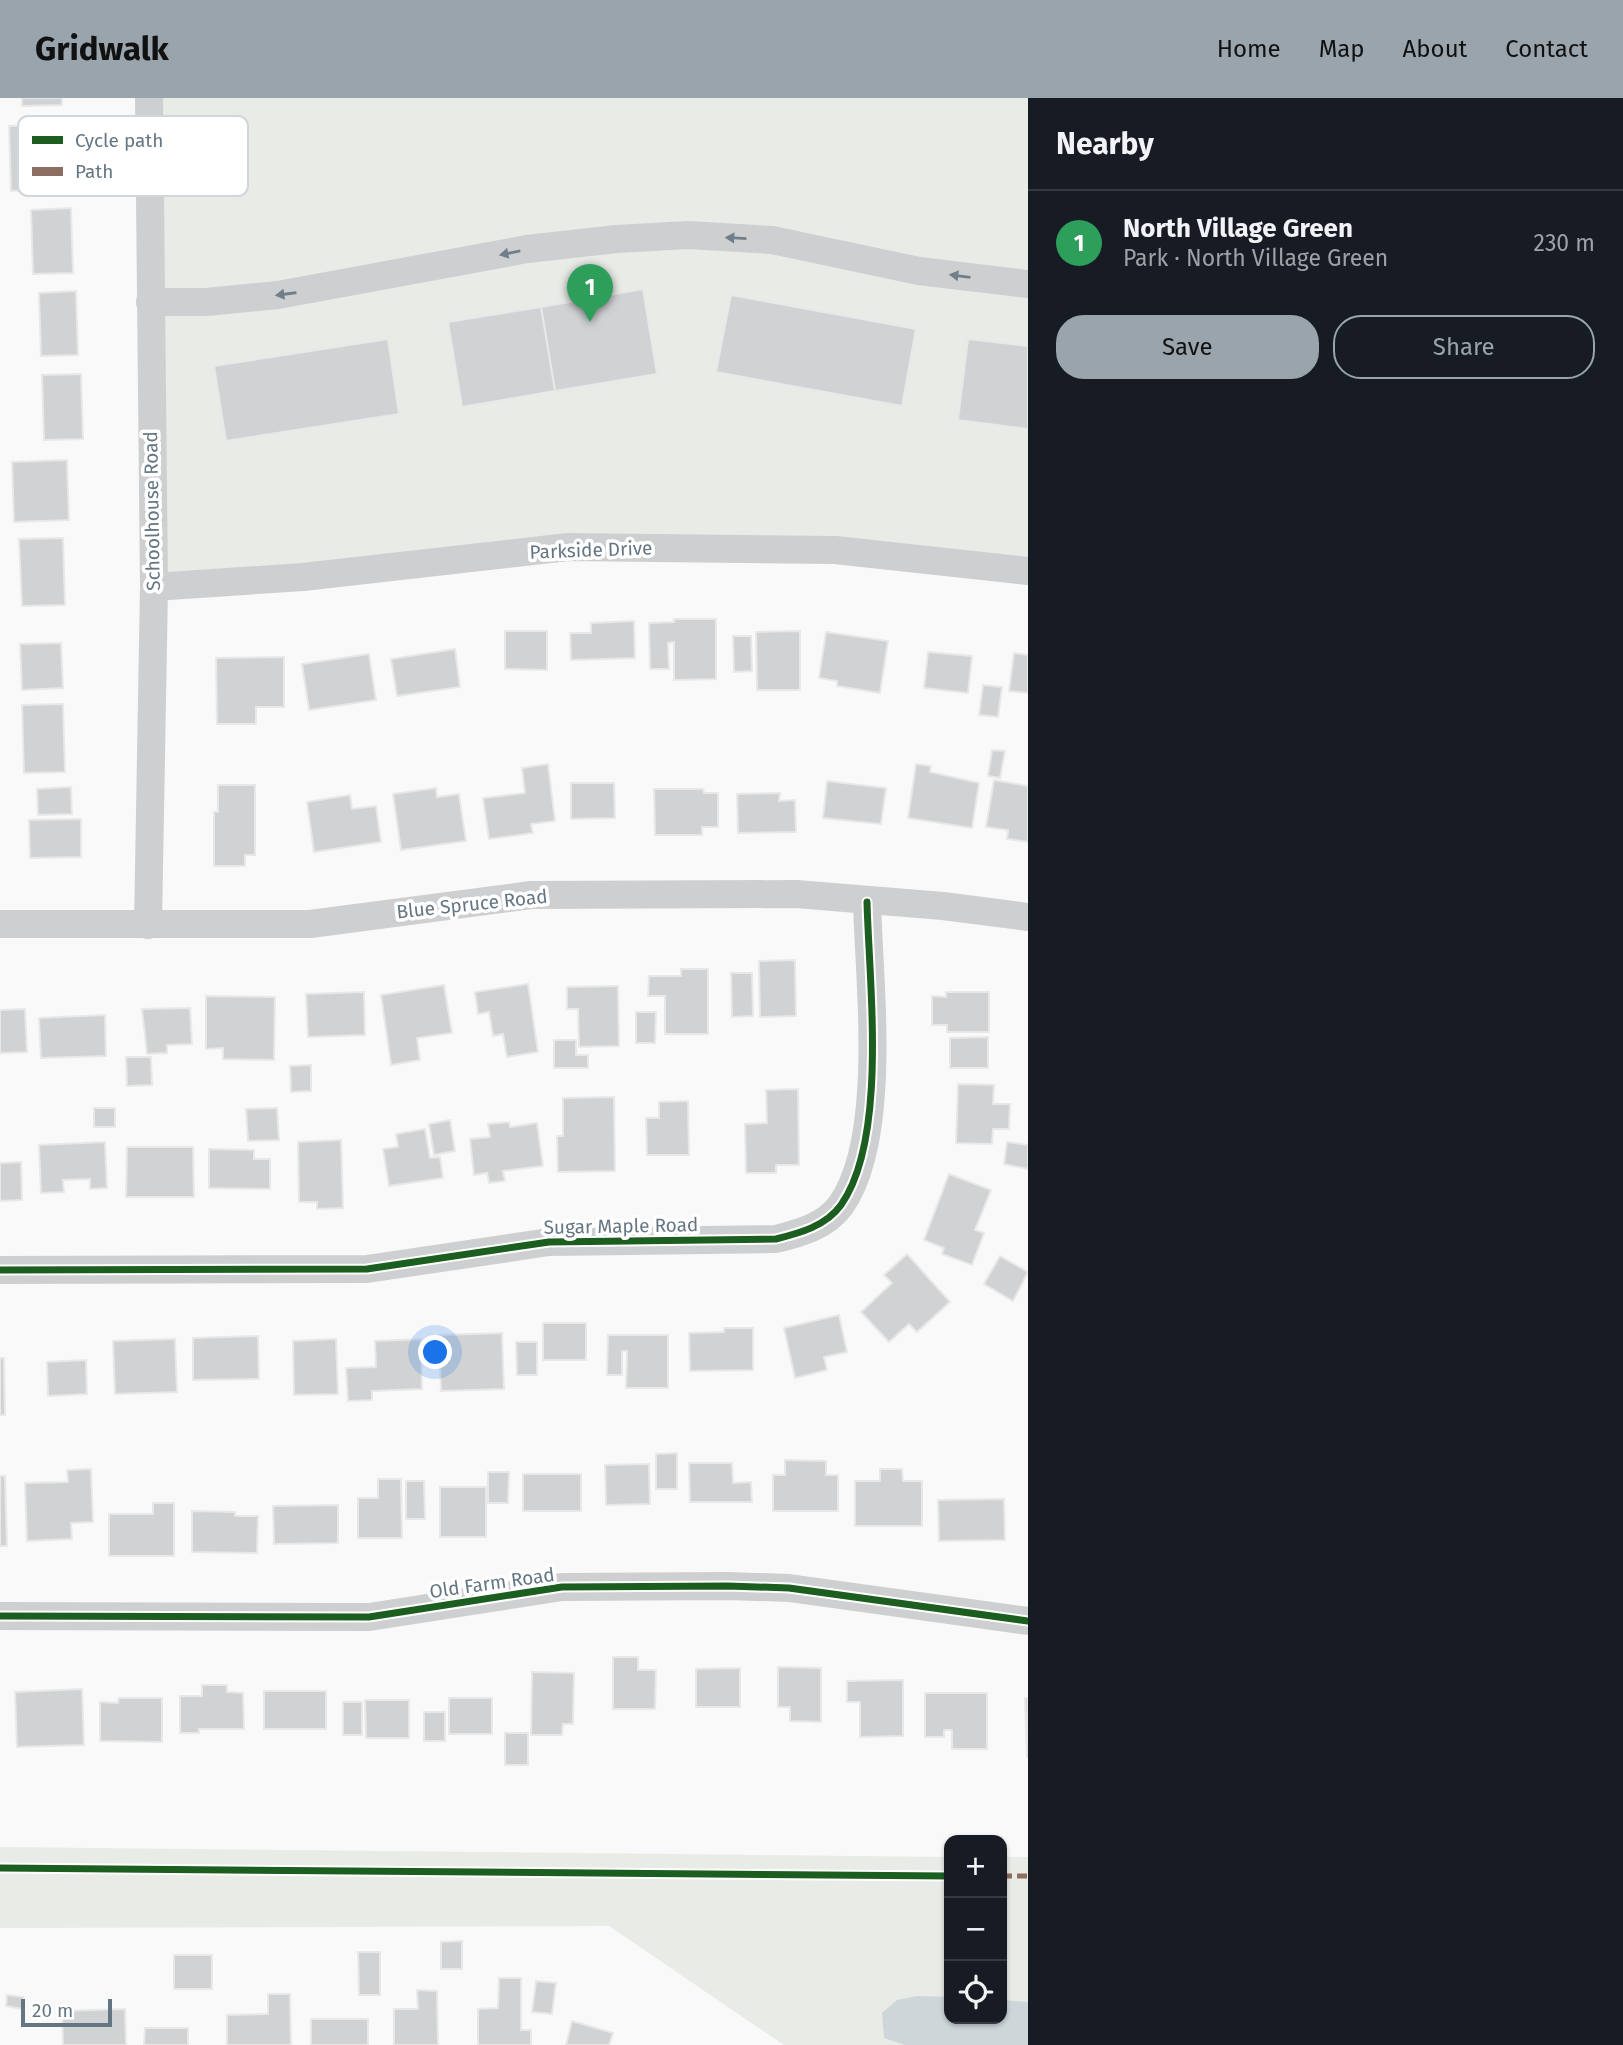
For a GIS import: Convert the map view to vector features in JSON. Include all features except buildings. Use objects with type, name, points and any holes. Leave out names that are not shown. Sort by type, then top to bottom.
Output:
[{"type":"street","name":"Schoolhouse Road","points":[[149,98],[149,116]]},
{"type":"street","name":"Schoolhouse Road","points":[[148,925],[154,587],[149,196]]},
{"type":"street","points":[[150,302],[206,302],[278,296],[527,250],[617,239],[688,235],[772,240],[919,271],[1028,284]]},
{"type":"street","name":"Parkside Drive","points":[[154,587],[303,577],[568,547],[835,550],[1028,571]]},
{"type":"street","name":"Blue Spruce Road","points":[[0,924],[310,924],[531,895],[796,894],[867,902],[943,906],[1028,918]]},
{"type":"street","name":"Sugar Maple Road","points":[[0,1270],[367,1269],[549,1242],[776,1240],[804,1231],[825,1220],[840,1205],[861,1165],[867,1139],[871,1080],[867,902]]},
{"type":"street","name":"Old Farm Road","points":[[0,1616],[369,1617],[562,1587],[728,1586],[789,1588],[1028,1621]]},
{"type":"shaded area","points":[[150,98],[1028,98],[1028,567],[511,550],[154,587],[151,196],[248,196],[248,116],[150,116]]},
{"type":"shaded area","points":[[0,1847],[944,1857],[944,2024],[1007,2024],[1007,1857],[1028,1857],[1028,2045],[784,2045],[609,1926],[0,1928]]},
{"type":"shaded area","points":[[917,1996],[944,1997],[944,2024],[1007,2024],[1007,2000],[1028,2002],[1028,2045],[905,2045],[884,2038],[882,2013],[897,2000]]},
{"type":"marked path","points":[[1007,1876],[1028,1876]]},
{"type":"cycle path","points":[[0,1270],[367,1269],[549,1242],[776,1239],[812,1228],[828,1218],[841,1205],[856,1176],[865,1141],[872,1059],[867,902]]},
{"type":"cycle path","points":[[0,1616],[369,1617],[562,1587],[728,1586],[789,1588],[1028,1621]]},
{"type":"cycle path","points":[[0,1868],[944,1876]]},
{"type":"place","name":"North Village Green","points":[[590,322]]}]
